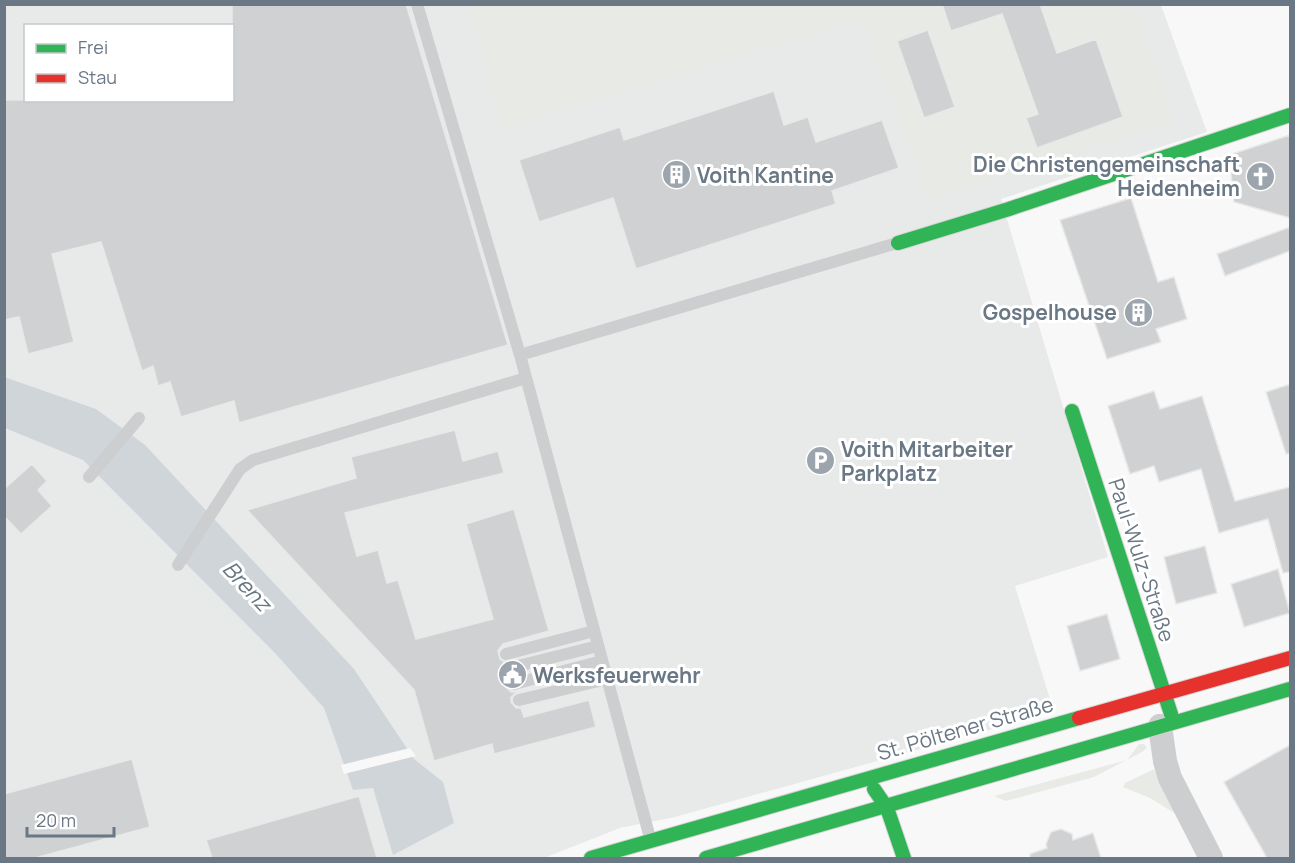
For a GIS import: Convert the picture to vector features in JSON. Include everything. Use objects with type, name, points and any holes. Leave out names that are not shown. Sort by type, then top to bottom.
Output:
[{"type":"main road","points":[[898,243],[1009,209],[1290,115]]},
{"type":"main road","name":"Paul-Wulz-Straße","points":[[1071,411],[1164,694],[1167,724]]},
{"type":"main road","name":"St. Pöltener Straße","points":[[591,858],[650,839],[1290,658]]},
{"type":"main road","points":[[706,858],[887,808],[1290,689]]},
{"type":"main road","points":[[861,779],[877,792],[887,808],[904,858]]},
{"type":"main road","points":[[650,839],[656,858]]},
{"type":"street","points":[[1167,724],[1165,761],[1170,778],[1211,858]]},
{"type":"lane","points":[[417,4],[520,355],[650,839]]},
{"type":"lane","points":[[520,355],[898,243]]},
{"type":"lane","points":[[178,566],[240,469],[253,460],[526,378]]},
{"type":"lane","points":[[89,477],[139,418]]},
{"type":"lane","points":[[506,654],[594,631]]},
{"type":"lane","points":[[510,668],[598,646]]},
{"type":"lane","points":[[514,684],[602,661]]},
{"type":"lane","points":[[519,700],[607,679]]},
{"type":"shaded area","points":[[5,5],[1161,5],[1207,132],[1001,199],[1108,557],[1015,586],[1054,712],[675,817],[620,828],[544,858],[5,858]]},
{"type":"shaded area","points":[[470,5],[1133,5],[1174,121],[929,200],[862,19],[502,128]]},
{"type":"shaded area","points":[[1139,744],[1144,744],[1147,748],[1127,760]]},
{"type":"shaded area","points":[[1126,760],[1094,777],[1006,801],[994,796]]},
{"type":"shaded area","points":[[1154,769],[1179,816],[1150,798],[1123,787],[1125,783]]},
{"type":"water","name":"Brenz","points":[[4,377],[96,409],[145,445],[354,669],[414,759],[443,782],[454,823],[393,855],[373,788],[353,790],[324,708],[275,653],[83,460],[5,428]]},
{"type":"pier","points":[[410,748],[416,756],[344,774],[341,765]]},
{"type":"building","points":[[232,4],[406,4],[508,345],[239,423],[234,401],[181,417],[170,382],[158,386],[153,366],[142,371],[101,242],[52,254],[74,342],[28,354],[19,317],[4,320],[4,100],[24,100],[24,102],[234,102],[234,24],[232,24]]},
{"type":"building","points":[[942,4],[1040,4],[1057,53],[1096,39],[1123,117],[1037,148],[1026,118],[1038,114],[1002,14],[951,31]]},
{"type":"building","points":[[928,30],[955,107],[924,118],[897,41]]},
{"type":"building","name":"Voith Kantine","points":[[774,91],[784,125],[808,117],[816,142],[882,120],[899,168],[832,191],[836,204],[636,269],[613,198],[539,222],[519,160],[620,127],[624,140]]},
{"type":"building","name":"Die Christengemeinschaft Heidenheim","points":[[1290,135],[1290,218],[1234,202],[1229,155]]},
{"type":"building","points":[[1131,198],[1158,282],[1174,277],[1187,319],[1156,329],[1161,342],[1107,359],[1060,220]]},
{"type":"building","points":[[1290,227],[1290,251],[1225,276],[1217,254]]},
{"type":"building","points":[[1290,384],[1290,453],[1286,454],[1266,392]]},
{"type":"building","points":[[1154,391],[1160,409],[1202,396],[1235,501],[1290,487],[1290,572],[1283,573],[1268,519],[1219,533],[1201,469],[1159,482],[1154,466],[1130,474],[1108,406]]},
{"type":"building","points":[[455,430],[463,461],[498,451],[504,473],[345,513],[357,556],[378,550],[387,583],[398,580],[416,639],[493,619],[466,524],[514,509],[549,631],[503,644],[498,651],[500,659],[504,662],[502,671],[507,676],[512,676],[506,681],[506,687],[511,692],[517,692],[511,697],[511,702],[516,708],[521,708],[524,717],[589,700],[596,727],[494,754],[492,744],[434,761],[414,690],[247,510],[356,478],[351,457]]},
{"type":"building","points":[[32,464],[47,481],[38,490],[52,506],[21,534],[4,516],[4,489]]},
{"type":"building","points":[[1205,546],[1217,593],[1176,604],[1164,557]]},
{"type":"building","points":[[1278,569],[1290,613],[1244,627],[1231,584]]},
{"type":"building","points":[[1107,614],[1120,659],[1080,671],[1067,626]]},
{"type":"building","points":[[1290,745],[1290,858],[1267,858],[1224,782]]},
{"type":"building","points":[[132,759],[150,827],[35,858],[4,858],[4,794]]},
{"type":"building","points":[[359,796],[377,858],[212,858],[206,840]]},
{"type":"building","points":[[1061,829],[1072,834],[1073,840],[1093,833],[1101,858],[1030,858],[1030,854],[1047,848],[1046,844],[1051,832]]},
{"type":"traffic: fast","points":[[898,243],[1009,209],[1290,115]]},
{"type":"traffic: fast","points":[[1072,411],[1171,714]]},
{"type":"traffic: fast","points":[[706,858],[1290,689]]},
{"type":"traffic: fast","points":[[591,858],[1079,718]]},
{"type":"traffic: fast","points":[[874,789],[887,808],[904,858]]},
{"type":"traffic: jam","points":[[1079,718],[1290,658]]},
{"type":"place","name":"Voith Kantine","points":[[676,175]]},
{"type":"place","name":"Die Christengemeinschaft Heidenheim","points":[[1261,176]]},
{"type":"place","name":"Gospelhouse","points":[[1138,312]]},
{"type":"place","name":"Voith Mitarbeiter Parkplatz","points":[[820,461]]},
{"type":"place","name":"Werksfeuerwehr","points":[[512,675]]}]
